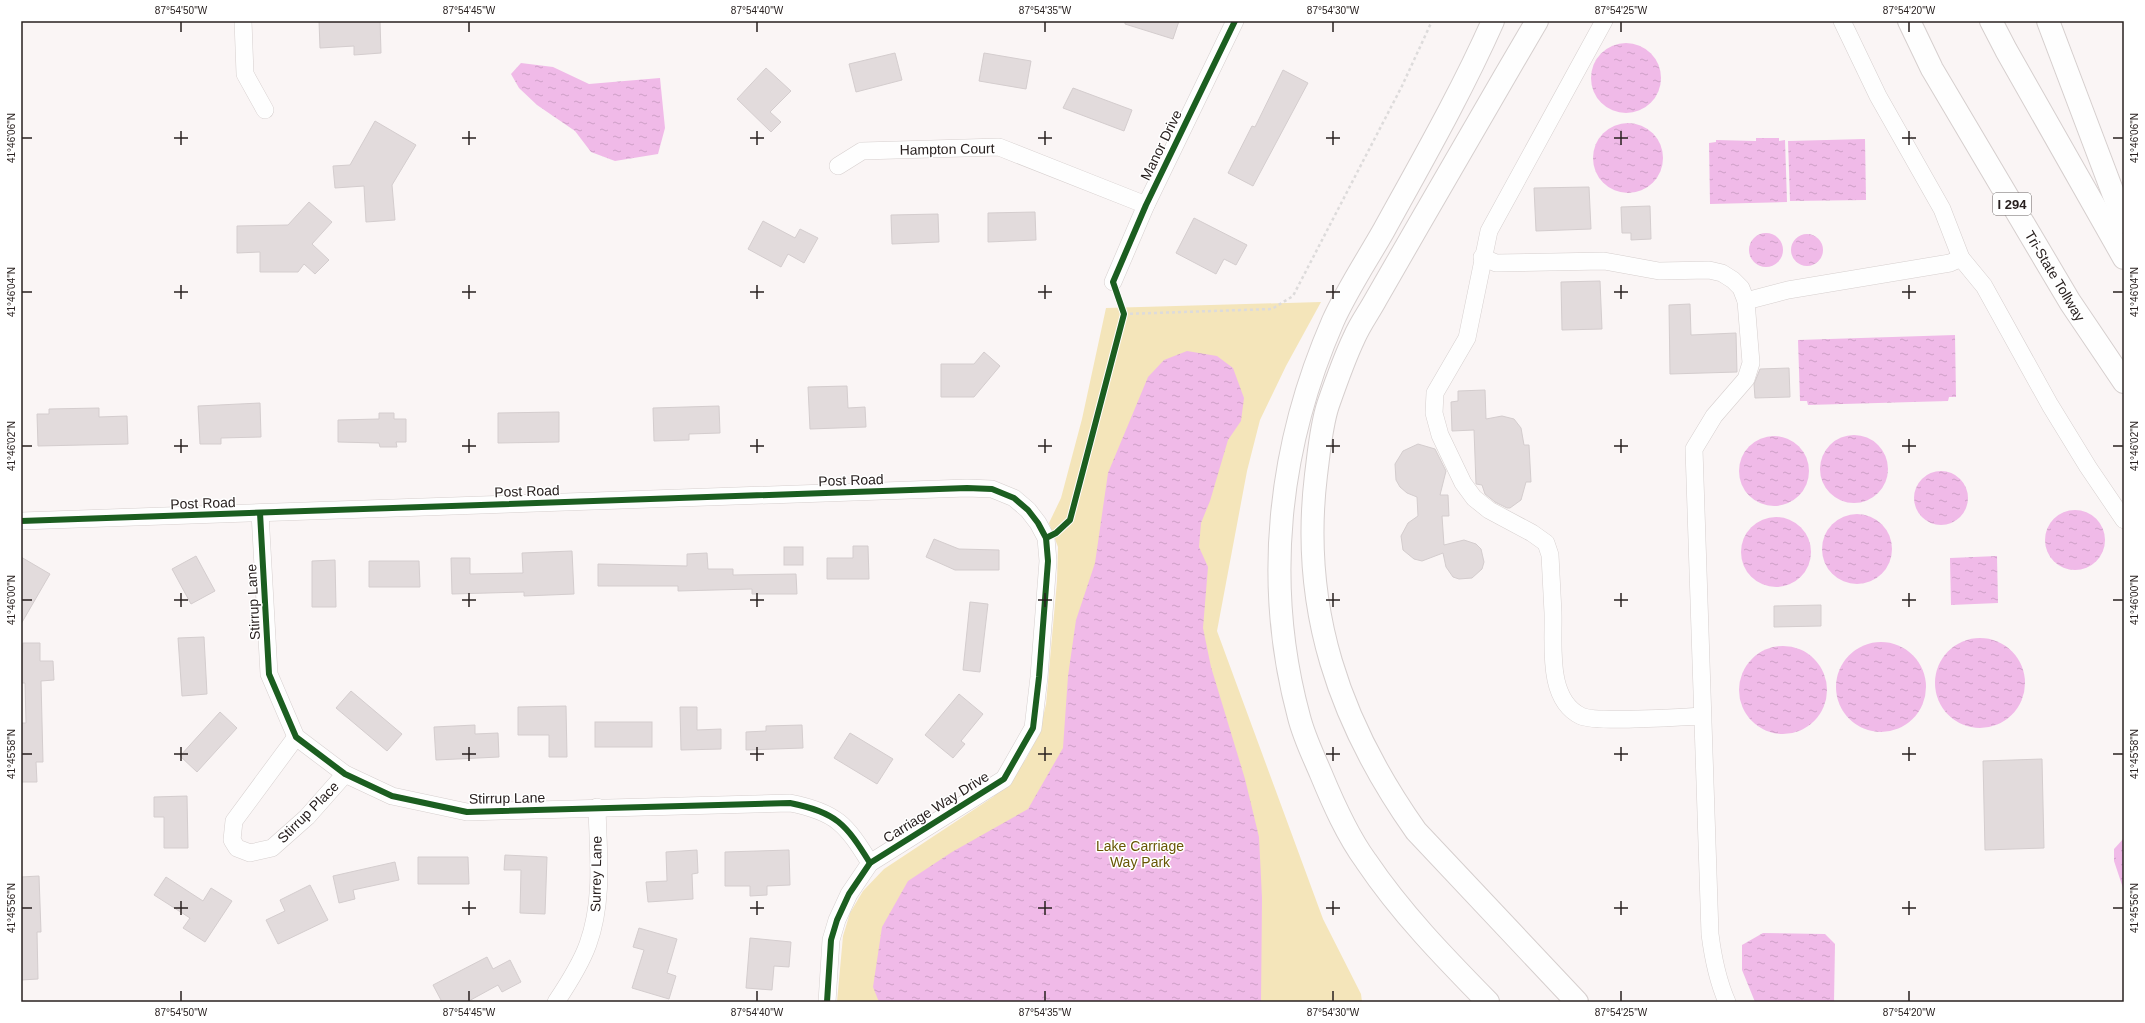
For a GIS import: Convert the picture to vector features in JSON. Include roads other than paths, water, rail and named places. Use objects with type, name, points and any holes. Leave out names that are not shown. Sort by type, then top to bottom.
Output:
[{"type":"highway","points":[[1488,1002],[1424,936],[1365,861],[1331,798],[1300,720],[1285,656],[1279,585],[1279,535],[1290,452],[1312,378],[1333,320],[1428,151],[1477,56],[1492,21]]},
{"type":"highway","points":[[1537,21],[1354,336],[1326,414],[1313,501],[1312,555],[1314,587],[1321,621],[1329,657],[1344,703],[1366,752],[1395,801],[1416,831],[1577,1002]]},
{"type":"highway","name":"Tri-State Tollway","points":[[1909,21],[1932,69],[2070,302],[2124,382]]},
{"type":"highway","points":[[1991,21],[2124,258]]},
{"type":"highway","points":[[2048,21],[2124,222]]},
{"type":"street","points":[[242,21],[245,74],[265,110]]},
{"type":"street","name":"Manor Drive","points":[[1113,282],[1146,205],[1235,21]]},
{"type":"street","points":[[1604,21],[1489,231],[1482,257],[1472,322],[1468,338],[1435,393],[1434,413],[1444,442],[1463,483],[1474,498],[1489,510],[1532,533],[1546,543],[1550,562],[1554,671],[1561,695],[1571,709],[1582,717],[1600,718],[1702,716]]},
{"type":"street","points":[[1842,21],[1878,96],[1942,209],[1961,258],[1984,286],[2050,405],[2088,467],[2124,520]]},
{"type":"street","name":"Hampton Court","points":[[838,166],[862,151],[999,147],[1146,205]]},
{"type":"street","points":[[1482,257],[1496,263],[1604,261],[1659,271],[1709,270],[1722,273],[1734,280],[1740,288],[1746,301],[1751,363],[1746,379],[1714,416],[1694,449],[1710,934],[1712,956],[1718,982],[1727,1002]]},
{"type":"street","points":[[1746,301],[1788,290],[1950,263],[1961,258]]},
{"type":"street","name":"Post Road","points":[[21,521],[967,488],[992,489],[1014,498],[1028,510]]},
{"type":"street","name":"Carriage Way Drive","points":[[827,1002],[831,940],[837,920],[849,894],[870,863],[1004,779],[1033,728],[1039,677],[1048,561],[1046,538],[1038,523],[1028,510]]},
{"type":"street","name":"Stirrup Lane","points":[[260,513],[269,674],[296,737],[345,774],[392,796],[467,812],[790,803],[813,808],[838,820],[853,836],[870,863]]},
{"type":"street","name":"Stirrup Place","points":[[296,737],[234,820],[232,840],[237,848],[250,853],[272,848],[307,817],[345,774]]},
{"type":"street","name":"Surrey Lane","points":[[556,1002],[571,978],[588,944],[595,918],[599,886],[597,808]]},
{"type":"water","points":[[1626,43],[1639,46],[1651,53],[1658,65],[1661,78],[1658,91],[1651,103],[1639,110],[1626,113],[1613,110],[1601,103],[1594,91],[1591,78],[1594,65],[1601,53],[1613,46]]},
{"type":"water","points":[[521,63],[553,67],[589,84],[660,78],[665,128],[658,154],[615,161],[591,152],[575,131],[537,105],[519,88],[511,74]]},
{"type":"water","points":[[1628,123],[1641,126],[1653,133],[1660,145],[1663,158],[1660,171],[1653,183],[1641,190],[1628,193],[1615,190],[1603,183],[1596,171],[1593,158],[1596,145],[1603,133],[1615,126]]},
{"type":"water","points":[[1756,138],[1779,138],[1779,141],[1785,140],[1787,202],[1710,204],[1709,143],[1716,142],[1716,140],[1756,141]]},
{"type":"water","points":[[1865,139],[1866,200],[1790,201],[1788,141]]},
{"type":"water","points":[[1766,233],[1778,238],[1783,250],[1778,262],[1766,267],[1754,262],[1749,250],[1754,238]]},
{"type":"water","points":[[1804,234],[1810,234],[1820,241],[1823,250],[1822,256],[1816,263],[1810,266],[1804,266],[1794,259],[1791,253],[1791,247],[1798,237]]},
{"type":"water","points":[[1955,335],[1956,397],[1949,397],[1948,401],[1808,405],[1807,401],[1800,401],[1798,340]]},
{"type":"water","name":"Lake Carriage Way Park","points":[[1187,351],[1217,356],[1233,368],[1244,398],[1241,421],[1228,440],[1210,501],[1201,523],[1199,547],[1208,567],[1203,628],[1211,667],[1245,779],[1259,837],[1262,898],[1261,1002],[879,1002],[873,987],[882,927],[908,881],[952,852],[1028,809],[1063,748],[1068,676],[1076,620],[1095,563],[1108,473],[1148,377],[1164,360]]},
{"type":"water","points":[[1847,435],[1861,435],[1873,440],[1883,450],[1888,462],[1888,476],[1883,488],[1873,498],[1861,503],[1847,503],[1835,498],[1825,488],[1820,476],[1820,462],[1825,450],[1835,440]]},
{"type":"water","points":[[1774,436],[1793,442],[1803,452],[1809,471],[1803,490],[1793,500],[1774,506],[1755,500],[1745,490],[1739,471],[1745,452],[1755,442]]},
{"type":"water","points":[[1941,471],[1956,476],[1960,479],[1963,483],[1968,498],[1963,513],[1960,517],[1956,520],[1941,525],[1926,520],[1922,517],[1919,513],[1914,498],[1919,483],[1922,479],[1926,476]]},
{"type":"water","points":[[2075,510],[2091,515],[2096,519],[2100,524],[2105,540],[2100,556],[2096,561],[2091,565],[2075,570],[2059,565],[2054,561],[2050,556],[2045,540],[2050,524],[2054,519],[2059,515]]},
{"type":"water","points":[[1857,514],[1876,520],[1886,530],[1892,549],[1886,568],[1876,578],[1857,584],[1838,578],[1828,568],[1822,549],[1828,530],[1838,520]]},
{"type":"water","points":[[1776,517],[1795,523],[1805,533],[1811,552],[1805,571],[1795,581],[1776,587],[1757,581],[1747,571],[1741,552],[1747,533],[1757,523]]},
{"type":"water","points":[[1997,556],[1998,603],[1951,605],[1950,558]]},
{"type":"water","points":[[1980,638],[1997,642],[2012,651],[2021,666],[2025,683],[2021,700],[2012,715],[1997,724],[1980,728],[1963,724],[1948,715],[1939,700],[1935,683],[1939,666],[1948,651],[1963,642]]},
{"type":"water","points":[[1881,642],[1898,646],[1913,655],[1922,670],[1926,687],[1922,704],[1913,719],[1898,728],[1881,732],[1864,728],[1849,719],[1840,704],[1836,687],[1840,670],[1849,655],[1864,646]]},
{"type":"water","points":[[1783,646],[1800,650],[1814,659],[1823,673],[1827,690],[1823,707],[1814,721],[1800,730],[1783,734],[1766,730],[1752,721],[1743,707],[1739,690],[1743,673],[1752,659],[1766,650]]},
{"type":"water","points":[[2124,838],[2124,891],[2114,861],[2114,849]]},
{"type":"water","points":[[1763,933],[1825,934],[1835,944],[1834,1002],[1755,1002],[1742,970],[1742,945]]}]
